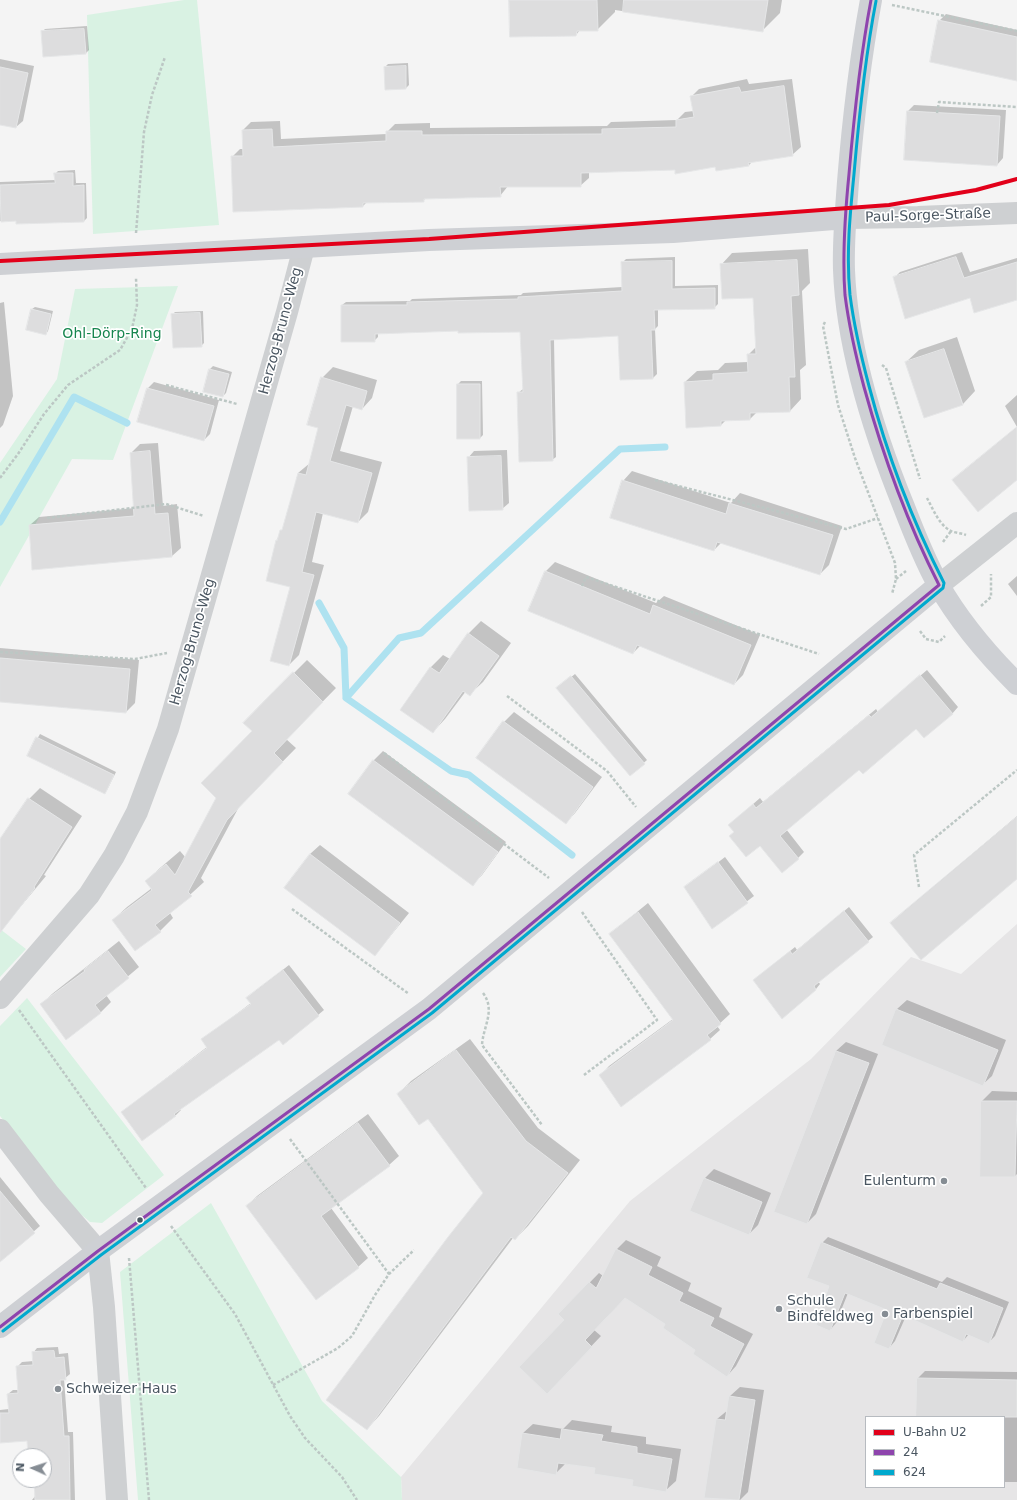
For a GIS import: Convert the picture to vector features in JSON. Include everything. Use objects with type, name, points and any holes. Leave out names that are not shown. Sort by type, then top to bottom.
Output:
[{"type":"street","points":[[871,0],[859,68],[846,218],[844,268],[853,342],[864,388],[886,462],[924,557],[962,622],[990,657],[1017,684]]},
{"type":"street","name":"Paul-Sorge-Straße","points":[[0,264],[429,240],[673,232],[846,218],[1017,213]]},
{"type":"street","name":"Herzog-Bruno-Weg","points":[[3,995],[89,895],[114,856],[140,805],[168,729],[192,648],[260,410],[304,247]]},
{"type":"street","points":[[0,1327],[98,1251],[429,1009],[939,585],[1017,524]]},
{"type":"street","points":[[0,1130],[49,1194],[98,1251],[104,1307],[117,1500]]},
{"type":"path","points":[[871,0],[1017,31]]},
{"type":"path","points":[[0,478],[18,454],[44,414],[68,385],[120,350],[132,330],[136,305],[135,257],[137,198],[144,132],[152,95],[165,57]]},
{"type":"path","points":[[938,113],[939,102],[1017,107]]},
{"type":"path","points":[[886,368],[921,484]]},
{"type":"path","points":[[166,385],[260,410]]},
{"type":"path","points":[[655,480],[846,529],[878,518]]},
{"type":"path","points":[[927,496],[940,521],[951,531]]},
{"type":"path","points":[[47,518],[166,504],[228,523]]},
{"type":"path","points":[[582,586],[586,577],[845,663]]},
{"type":"path","points":[[0,652],[135,659],[192,648]]},
{"type":"path","points":[[507,696],[607,771],[650,824]]},
{"type":"path","points":[[384,753],[568,892],[657,1020],[584,1075]]},
{"type":"path","points":[[919,887],[914,855],[1017,770]]},
{"type":"path","points":[[292,909],[429,1009]]},
{"type":"path","points":[[470,976],[485,996],[488,1005],[489,1015],[487,1026],[482,1034],[482,1045],[542,1126]]},
{"type":"path","points":[[3,995],[159,1206],[175,1232],[235,1314],[290,1416],[305,1438],[342,1477],[357,1500]]},
{"type":"path","points":[[277,1121],[389,1274]]},
{"type":"path","points":[[273,1385],[338,1348],[352,1336],[375,1295],[389,1274],[414,1250]]},
{"type":"path","points":[[129,1258],[149,1500]]},
{"type":"shaded area","name":"Schule Bindfeldweg","points":[[1017,924],[1017,1500],[402,1500],[401,1477],[630,1201],[811,1059],[911,957],[961,974]]},
{"type":"green space","points":[[184,0],[197,0],[219,225],[93,234],[87,15]]},
{"type":"green space","name":"Ohl-Dörp-Ring","points":[[178,286],[113,460],[72,459],[0,587],[0,463],[57,379],[75,289]]},
{"type":"green space","points":[[0,929],[26,949],[0,977]]},
{"type":"green space","points":[[27,998],[164,1175],[102,1223],[90,1222],[72,1207],[0,1116],[0,1026]]},
{"type":"green space","points":[[211,1203],[322,1401],[401,1477],[402,1500],[138,1500],[120,1272]]},
{"type":"building","points":[[509,0],[597,0],[598,31],[577,31],[576,36],[510,37]]},
{"type":"building","points":[[624,0],[768,0],[763,32],[623,12]]},
{"type":"building","points":[[938,20],[1017,37],[1017,81],[930,62]]},
{"type":"building","points":[[84,29],[86,54],[43,57],[41,31]]},
{"type":"building","points":[[406,66],[406,89],[385,90],[384,67]]},
{"type":"building","points":[[0,67],[28,73],[16,128],[0,125]]},
{"type":"building","points":[[784,86],[793,156],[748,163],[749,166],[716,171],[715,167],[675,174],[675,170],[581,173],[581,187],[500,187],[501,197],[424,199],[424,202],[363,203],[363,207],[233,212],[231,156],[243,156],[242,130],[272,129],[273,147],[386,141],[386,131],[422,131],[422,135],[602,134],[602,129],[676,127],[676,120],[694,117],[690,96],[739,87],[741,92]]},
{"type":"building","points":[[907,111],[1000,116],[997,166],[904,160]]},
{"type":"building","points":[[54,173],[73,173],[73,186],[84,185],[84,222],[16,224],[16,221],[1,222],[0,185],[55,183]]},
{"type":"building","points":[[956,257],[964,278],[1017,262],[1017,300],[974,313],[970,298],[905,319],[893,277]]},
{"type":"building","points":[[797,260],[799,295],[791,296],[795,377],[789,377],[790,412],[750,413],[750,420],[721,421],[721,426],[686,428],[684,382],[713,380],[713,374],[748,372],[747,354],[756,354],[753,298],[722,299],[720,264]]},
{"type":"building","points":[[672,261],[672,289],[715,288],[715,309],[654,310],[655,330],[651,330],[653,379],[620,380],[618,336],[550,340],[553,461],[519,462],[517,392],[523,392],[520,332],[458,333],[458,331],[375,334],[375,342],[341,342],[341,305],[407,305],[407,302],[518,299],[518,297],[622,291],[621,262]]},
{"type":"building","points":[[31,309],[51,314],[46,335],[26,330]]},
{"type":"building","points":[[200,313],[202,347],[173,348],[171,314]]},
{"type":"building","points":[[944,349],[963,405],[924,418],[905,362]]},
{"type":"building","points":[[209,369],[229,374],[223,397],[203,392]]},
{"type":"building","points":[[321,377],[367,391],[362,410],[346,405],[330,461],[372,473],[358,523],[316,512],[302,572],[314,575],[289,666],[270,661],[290,587],[266,581],[276,540],[277,541],[280,530],[282,530],[298,473],[306,475],[318,428],[307,425]]},
{"type":"building","points":[[457,384],[480,384],[480,439],[457,439]]},
{"type":"building","points":[[147,388],[214,406],[204,441],[137,422]]},
{"type":"building","points":[[1017,427],[1017,480],[978,512],[952,480]]},
{"type":"building","points":[[150,451],[155,514],[168,513],[172,557],[32,570],[29,525],[134,516],[130,453]]},
{"type":"building","points":[[501,456],[503,510],[469,511],[467,457]]},
{"type":"building","points":[[622,480],[726,514],[729,503],[833,535],[820,575],[717,542],[714,551],[610,518]]},
{"type":"building","points":[[545,571],[650,614],[653,605],[751,645],[734,685],[637,645],[633,654],[528,611]]},
{"type":"building","points":[[468,633],[499,656],[470,696],[463,691],[433,733],[400,710],[430,667],[439,673]]},
{"type":"building","points":[[0,658],[130,669],[126,713],[0,702]]},
{"type":"building","points":[[293,672],[323,702],[274,753],[283,762],[227,820],[188,892],[192,896],[155,925],[161,932],[135,951],[112,920],[152,890],[145,881],[166,864],[175,875],[216,798],[201,783],[252,731],[243,723]]},
{"type":"building","points":[[920,675],[953,714],[924,738],[916,729],[863,774],[859,770],[780,836],[799,859],[782,873],[760,846],[746,857],[729,836],[734,832],[728,825],[753,804],[756,808],[869,715],[871,717]]},
{"type":"building","points":[[571,676],[645,764],[630,776],[556,688]]},
{"type":"building","points":[[503,721],[593,787],[566,824],[476,758]]},
{"type":"building","points":[[36,737],[114,775],[105,794],[27,756]]},
{"type":"building","points":[[373,760],[498,852],[473,886],[348,794]]},
{"type":"building","points":[[28,798],[72,827],[34,887],[35,888],[0,933],[0,839]]},
{"type":"building","points":[[1017,817],[1017,879],[921,960],[890,923]]},
{"type":"building","points":[[310,854],[400,923],[375,956],[284,888]]},
{"type":"building","points":[[718,862],[748,903],[712,929],[684,887]]},
{"type":"building","points":[[844,911],[869,942],[814,986],[816,990],[782,1019],[753,980],[790,951],[792,954]]},
{"type":"building","points":[[638,912],[721,1024],[707,1035],[711,1040],[621,1107],[599,1075],[673,1020],[609,934]]},
{"type":"building","points":[[108,951],[129,978],[95,1005],[101,1013],[66,1040],[40,1004],[85,971],[84,970]]},
{"type":"building","points":[[283,970],[319,1016],[283,1045],[279,1040],[174,1114],[176,1116],[142,1141],[121,1112],[207,1048],[201,1039],[251,1004],[246,998]]},
{"type":"building","points":[[896,1009],[998,1050],[983,1086],[882,1045]]},
{"type":"building","points":[[456,1050],[526,1141],[568,1173],[515,1240],[511,1237],[367,1430],[326,1400],[448,1237],[483,1193],[428,1119],[419,1125],[397,1094]]},
{"type":"building","points":[[836,1051],[869,1063],[807,1224],[774,1212]]},
{"type":"building","points":[[981,1101],[1017,1101],[1015,1177],[980,1177]]},
{"type":"building","points":[[358,1123],[390,1166],[321,1216],[359,1268],[316,1300],[246,1206]]},
{"type":"building","points":[[704,1178],[762,1202],[749,1235],[690,1211]]},
{"type":"building","points":[[0,1191],[35,1233],[0,1262]]},
{"type":"building","points":[[821,1242],[937,1289],[940,1283],[1003,1308],[989,1344],[966,1334],[963,1342],[903,1315],[889,1349],[874,1343],[887,1310],[845,1293],[830,1331],[816,1325],[829,1286],[807,1278]]},
{"type":"building","points":[[616,1249],[652,1267],[648,1275],[683,1293],[679,1301],[714,1318],[710,1326],[744,1344],[727,1377],[693,1354],[695,1350],[663,1328],[665,1324],[625,1298],[585,1340],[592,1347],[547,1394],[519,1367],[564,1320],[558,1314],[589,1282],[596,1288]]},
{"type":"building","points":[[54,1351],[55,1358],[64,1357],[66,1380],[60,1380],[64,1436],[69,1436],[70,1500],[35,1500],[34,1488],[52,1488],[52,1448],[27,1448],[27,1441],[0,1443],[0,1413],[9,1413],[7,1394],[18,1393],[16,1366],[33,1365],[32,1352]]},
{"type":"building","points":[[917,1378],[1017,1380],[1017,1417],[916,1416]]},
{"type":"building","points":[[729,1396],[755,1400],[739,1500],[704,1498],[716,1419],[725,1420]]},
{"type":"building","points":[[562,1429],[603,1435],[601,1441],[637,1447],[637,1453],[672,1459],[666,1492],[632,1486],[633,1480],[594,1474],[595,1468],[558,1463],[556,1475],[517,1468],[522,1433],[560,1439]]},
{"type":"waterway","points":[[0,522],[74,397],[127,423]]},
{"type":"waterway","points":[[346,698],[399,638],[421,633],[620,449],[665,447]]},
{"type":"waterway","points":[[319,603],[344,648],[346,698],[451,771],[469,775],[572,855]]},
{"type":"metro line","name":"U2","points":[[0,261],[429,239],[889,205],[976,190],[1017,179]]},
{"type":"transit line","name":"24","points":[[871,0],[858,87],[845,219],[845,295],[858,364],[879,438],[906,513],[939,585]]},
{"type":"transit line","name":"624","points":[[3,1331],[101,1255],[432,1013],[943,588],[944,583],[921,535],[901,487],[876,412],[861,352],[850,295],[848,250],[851,204],[863,87],[876,1]]},
{"type":"transit line","name":"24","points":[[0,1327],[98,1251],[429,1009],[939,585]]},
{"type":"place","name":"Eulenturm","points":[[944,1181]]},
{"type":"place","name":"Schule Bindfeldweg","points":[[779,1309]]},
{"type":"place","name":"Farbenspiel","points":[[885,1314]]},
{"type":"place","name":"Schweizer Haus","points":[[58,1389]]}]
